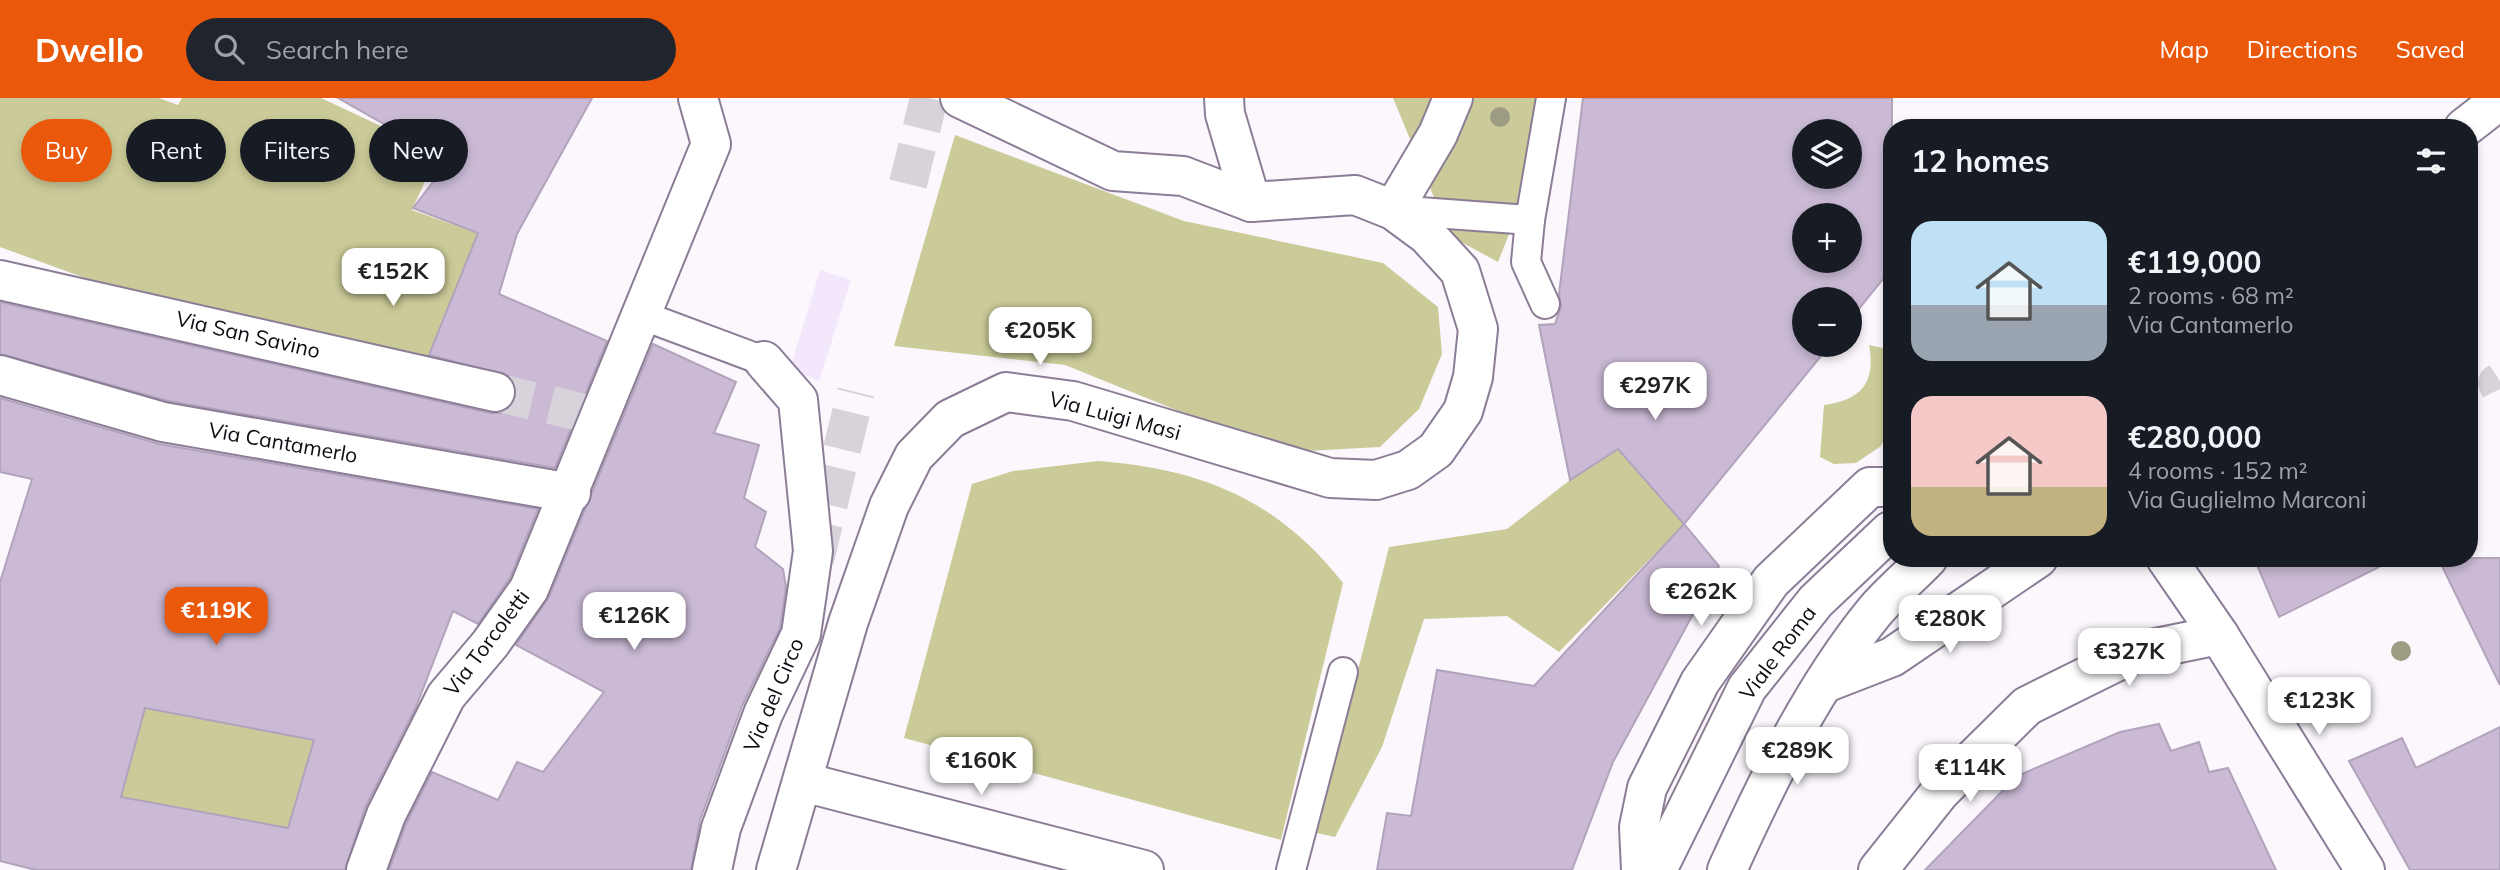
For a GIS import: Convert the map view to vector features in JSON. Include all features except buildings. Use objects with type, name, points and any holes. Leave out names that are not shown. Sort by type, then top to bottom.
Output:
[{"type":"street","points":[[637,326],[711,144],[698,98]]},
{"type":"street","points":[[960,98],[1113,171],[1183,176],[1251,202]]},
{"type":"street","points":[[1224,98],[1251,202]]},
{"type":"street","points":[[1393,210],[1438,134],[1453,98]]},
{"type":"street","points":[[2476,119],[2500,100]]},
{"type":"street","name":"Via Luigi Masi","points":[[776,870],[848,623],[889,506],[914,456],[950,419],[1006,392],[1073,401],[1330,478],[1376,480],[1408,470],[1436,450],[1463,411],[1473,377],[1478,329],[1460,271],[1427,235],[1393,210],[1354,195],[1251,202]]},
{"type":"street","name":"Via San Savino","points":[[0,280],[495,392]]},
{"type":"street","name":"Via Torcoletti","points":[[366,870],[386,815],[446,696],[490,645],[529,589],[571,493],[594,415],[637,326]]},
{"type":"street","name":"Via del Circo","points":[[712,870],[721,828],[763,714],[801,634],[813,551],[798,400],[764,362]]},
{"type":"street","name":"Via Cantamerlo","points":[[0,375],[163,422],[571,493]]},
{"type":"street","points":[[1641,870],[1639,827],[1647,788],[1700,682],[1771,581],[1870,487],[1883,487]]},
{"type":"street","name":"Viale Roma","points":[[1657,870],[1747,688],[1816,601],[1883,538]]},
{"type":"street","points":[[1727,870],[1771,772],[1825,683],[1876,610],[1919,567]]},
{"type":"street","points":[[1825,683],[1892,657],[2025,567]]},
{"type":"street","points":[[2171,567],[2219,635],[2365,870]]},
{"type":"street","points":[[1878,870],[1940,792],[2027,706],[2136,652],[2219,635]]},
{"type":"street","points":[[803,782],[1144,870]]},
{"type":"lane","points":[[1545,304],[1526,262],[1530,220],[1550,98]]},
{"type":"lane","points":[[1393,210],[1530,220]]},
{"type":"lane","points":[[637,326],[764,362]]},
{"type":"lane","points":[[1291,870],[1343,672]]},
{"type":"shaded area","points":[[820,270],[851,280],[819,381],[790,369]]},
{"type":"green space","points":[[0,98],[159,98],[178,105],[182,98],[321,98],[369,120],[369,182],[425,182],[412,210],[485,236],[455,290],[426,361],[129,294],[0,247]]},
{"type":"green space","points":[[1393,98],[1563,98],[1498,262],[1450,236]]},
{"type":"green space","points":[[955,135],[1184,221],[1383,263],[1438,307],[1442,354],[1419,409],[1380,447],[1307,451],[1196,418],[1065,365],[894,346]]},
{"type":"green space","points":[[1869,345],[1883,348],[1883,441],[1881,446],[1856,463],[1834,464],[1820,457],[1824,405],[1837,403],[1857,394],[1868,379],[1871,358]]},
{"type":"green space","points":[[1618,449],[1684,524],[1559,652],[1507,616],[1424,619],[1382,747],[1335,837],[1317,833],[1389,547],[1507,529],[1570,480]]},
{"type":"green space","points":[[1098,461],[1171,472],[1204,481],[1235,494],[1292,530],[1343,583],[1281,840],[904,738],[972,484],[1013,471]]},
{"type":"green space","points":[[145,708],[314,740],[288,828],[121,797]]},
{"type":"tunnel","points":[[908,184],[929,98]]},
{"type":"tunnel","points":[[2500,381],[2497,383],[2500,389]]},
{"type":"tunnel","points":[[495,392],[589,414]]},
{"type":"tunnel","points":[[815,560],[856,392]]}]
